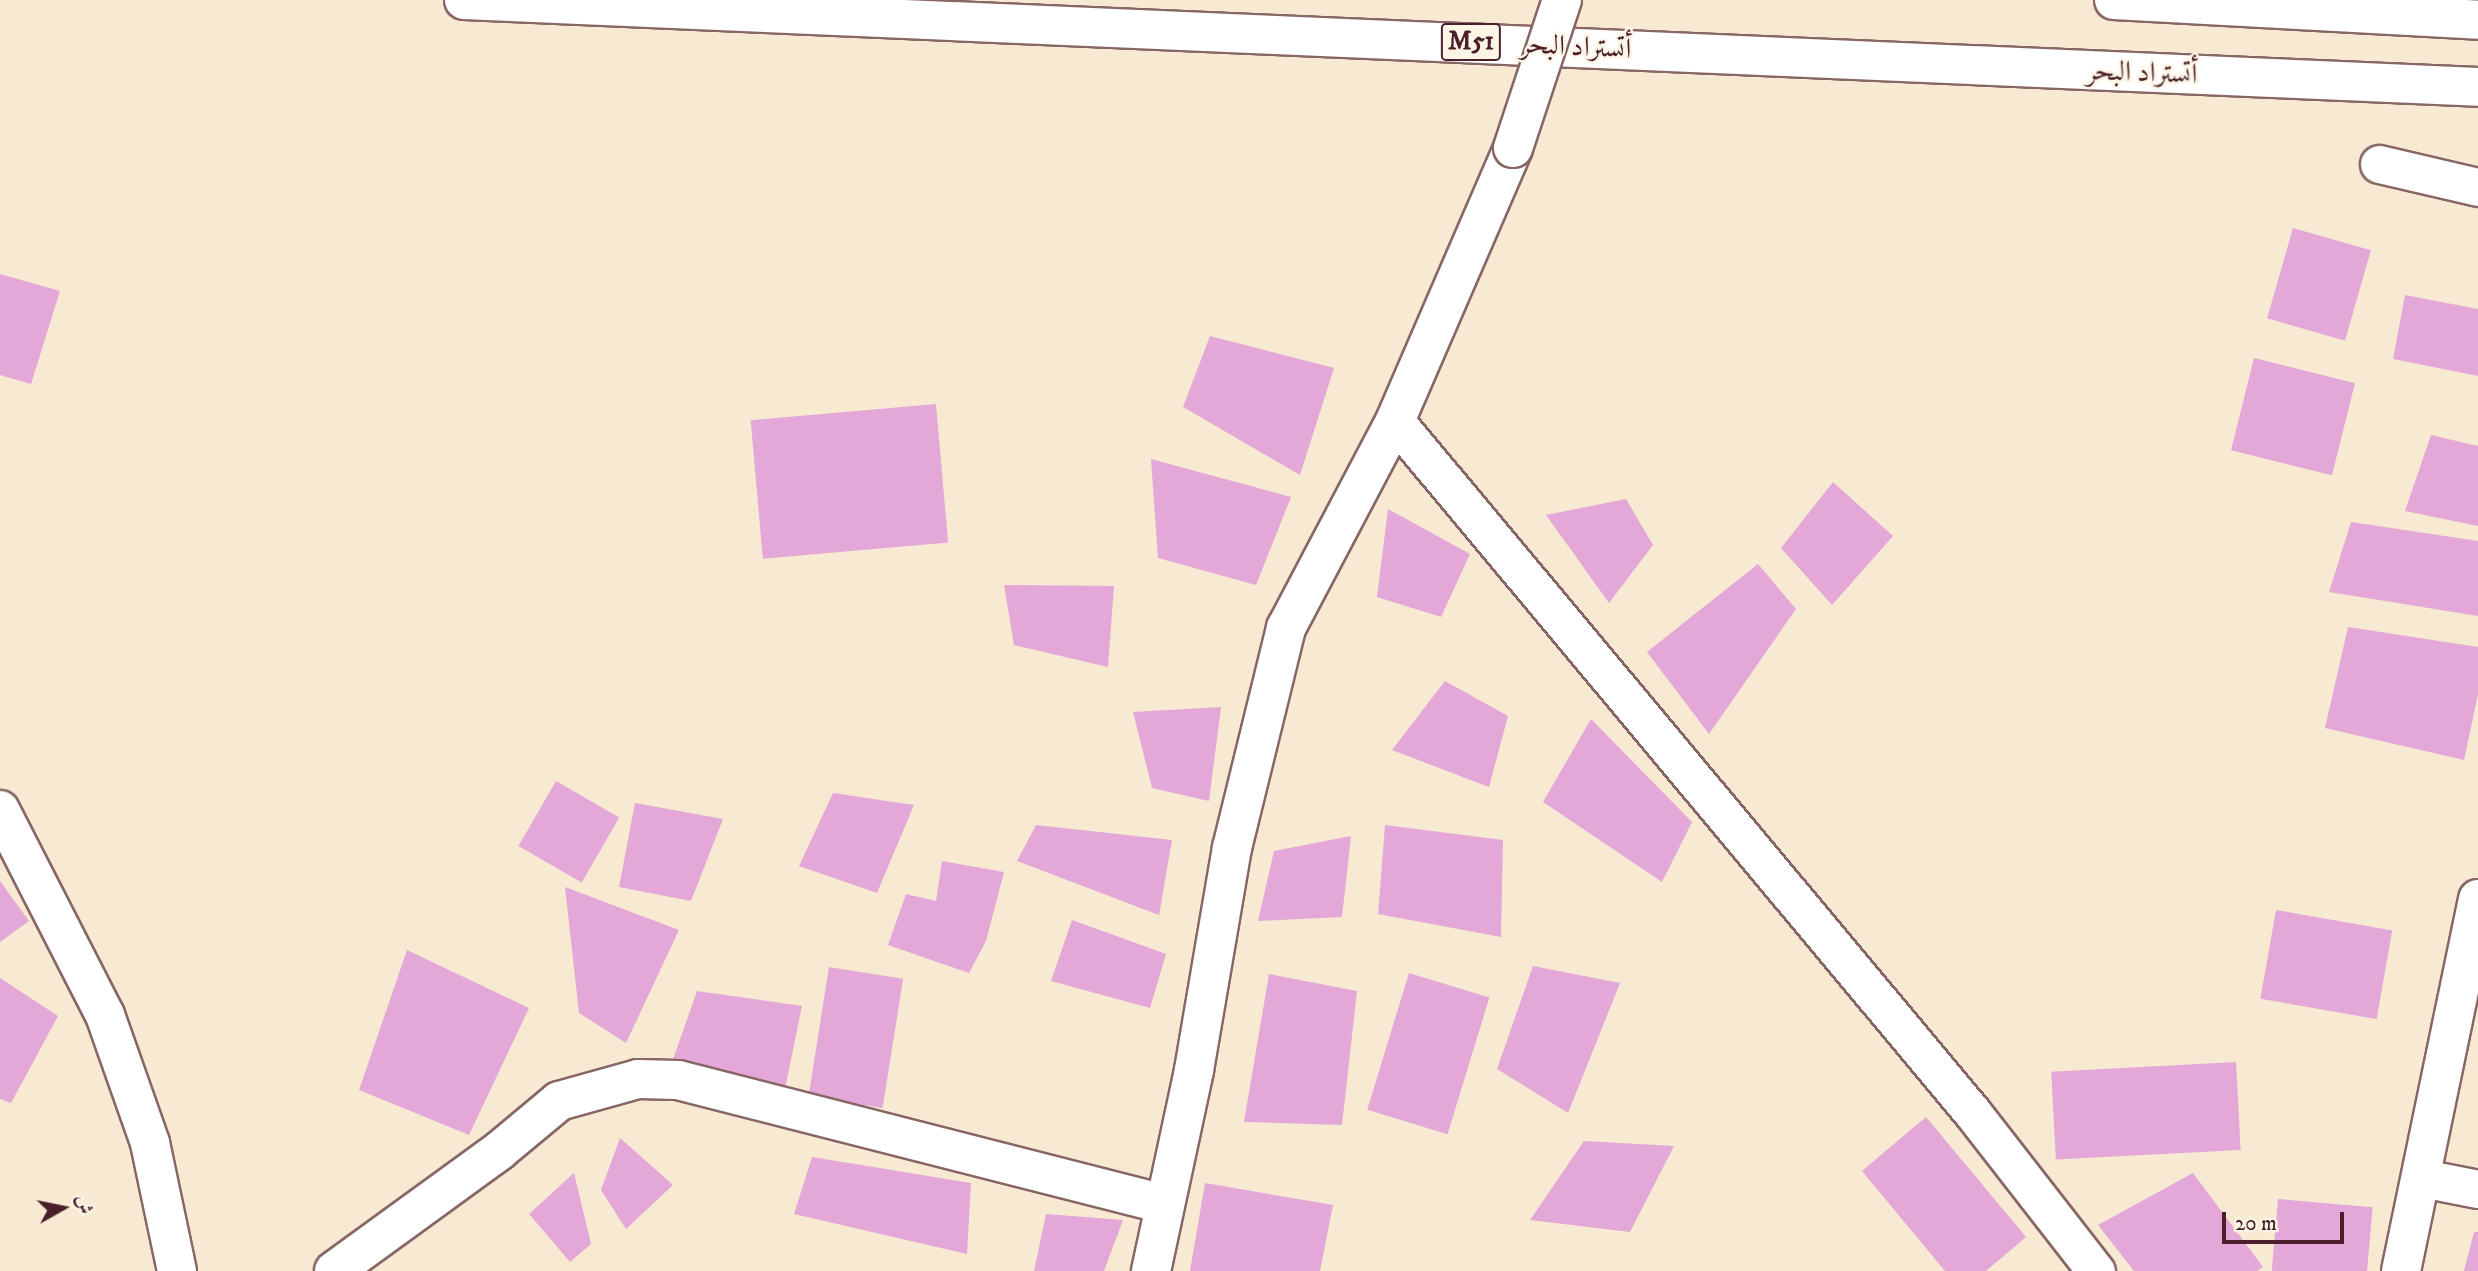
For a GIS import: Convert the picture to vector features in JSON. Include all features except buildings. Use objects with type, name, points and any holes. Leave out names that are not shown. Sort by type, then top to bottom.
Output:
[{"type":"main road","name":"أتستراد البحر","points":[[464,0],[2478,87]]},
{"type":"main road","points":[[1152,1271],[1194,1070],[1232,848],[1286,628],[1395,421],[1513,148],[1562,0]]},
{"type":"main road","points":[[2114,0],[2478,20]]},
{"type":"main road","points":[[0,810],[105,1015],[149,1143],[177,1271]]},
{"type":"main road","points":[[2401,1271],[2478,899]]},
{"type":"main road","points":[[334,1271],[499,1150],[559,1101],[638,1079],[691,1083],[1164,1204]]},
{"type":"street","points":[[2379,164],[2478,187]]},
{"type":"street","points":[[1395,421],[1972,1112],[2096,1271]]},
{"type":"street","points":[[2422,1178],[2478,1189]]}]
